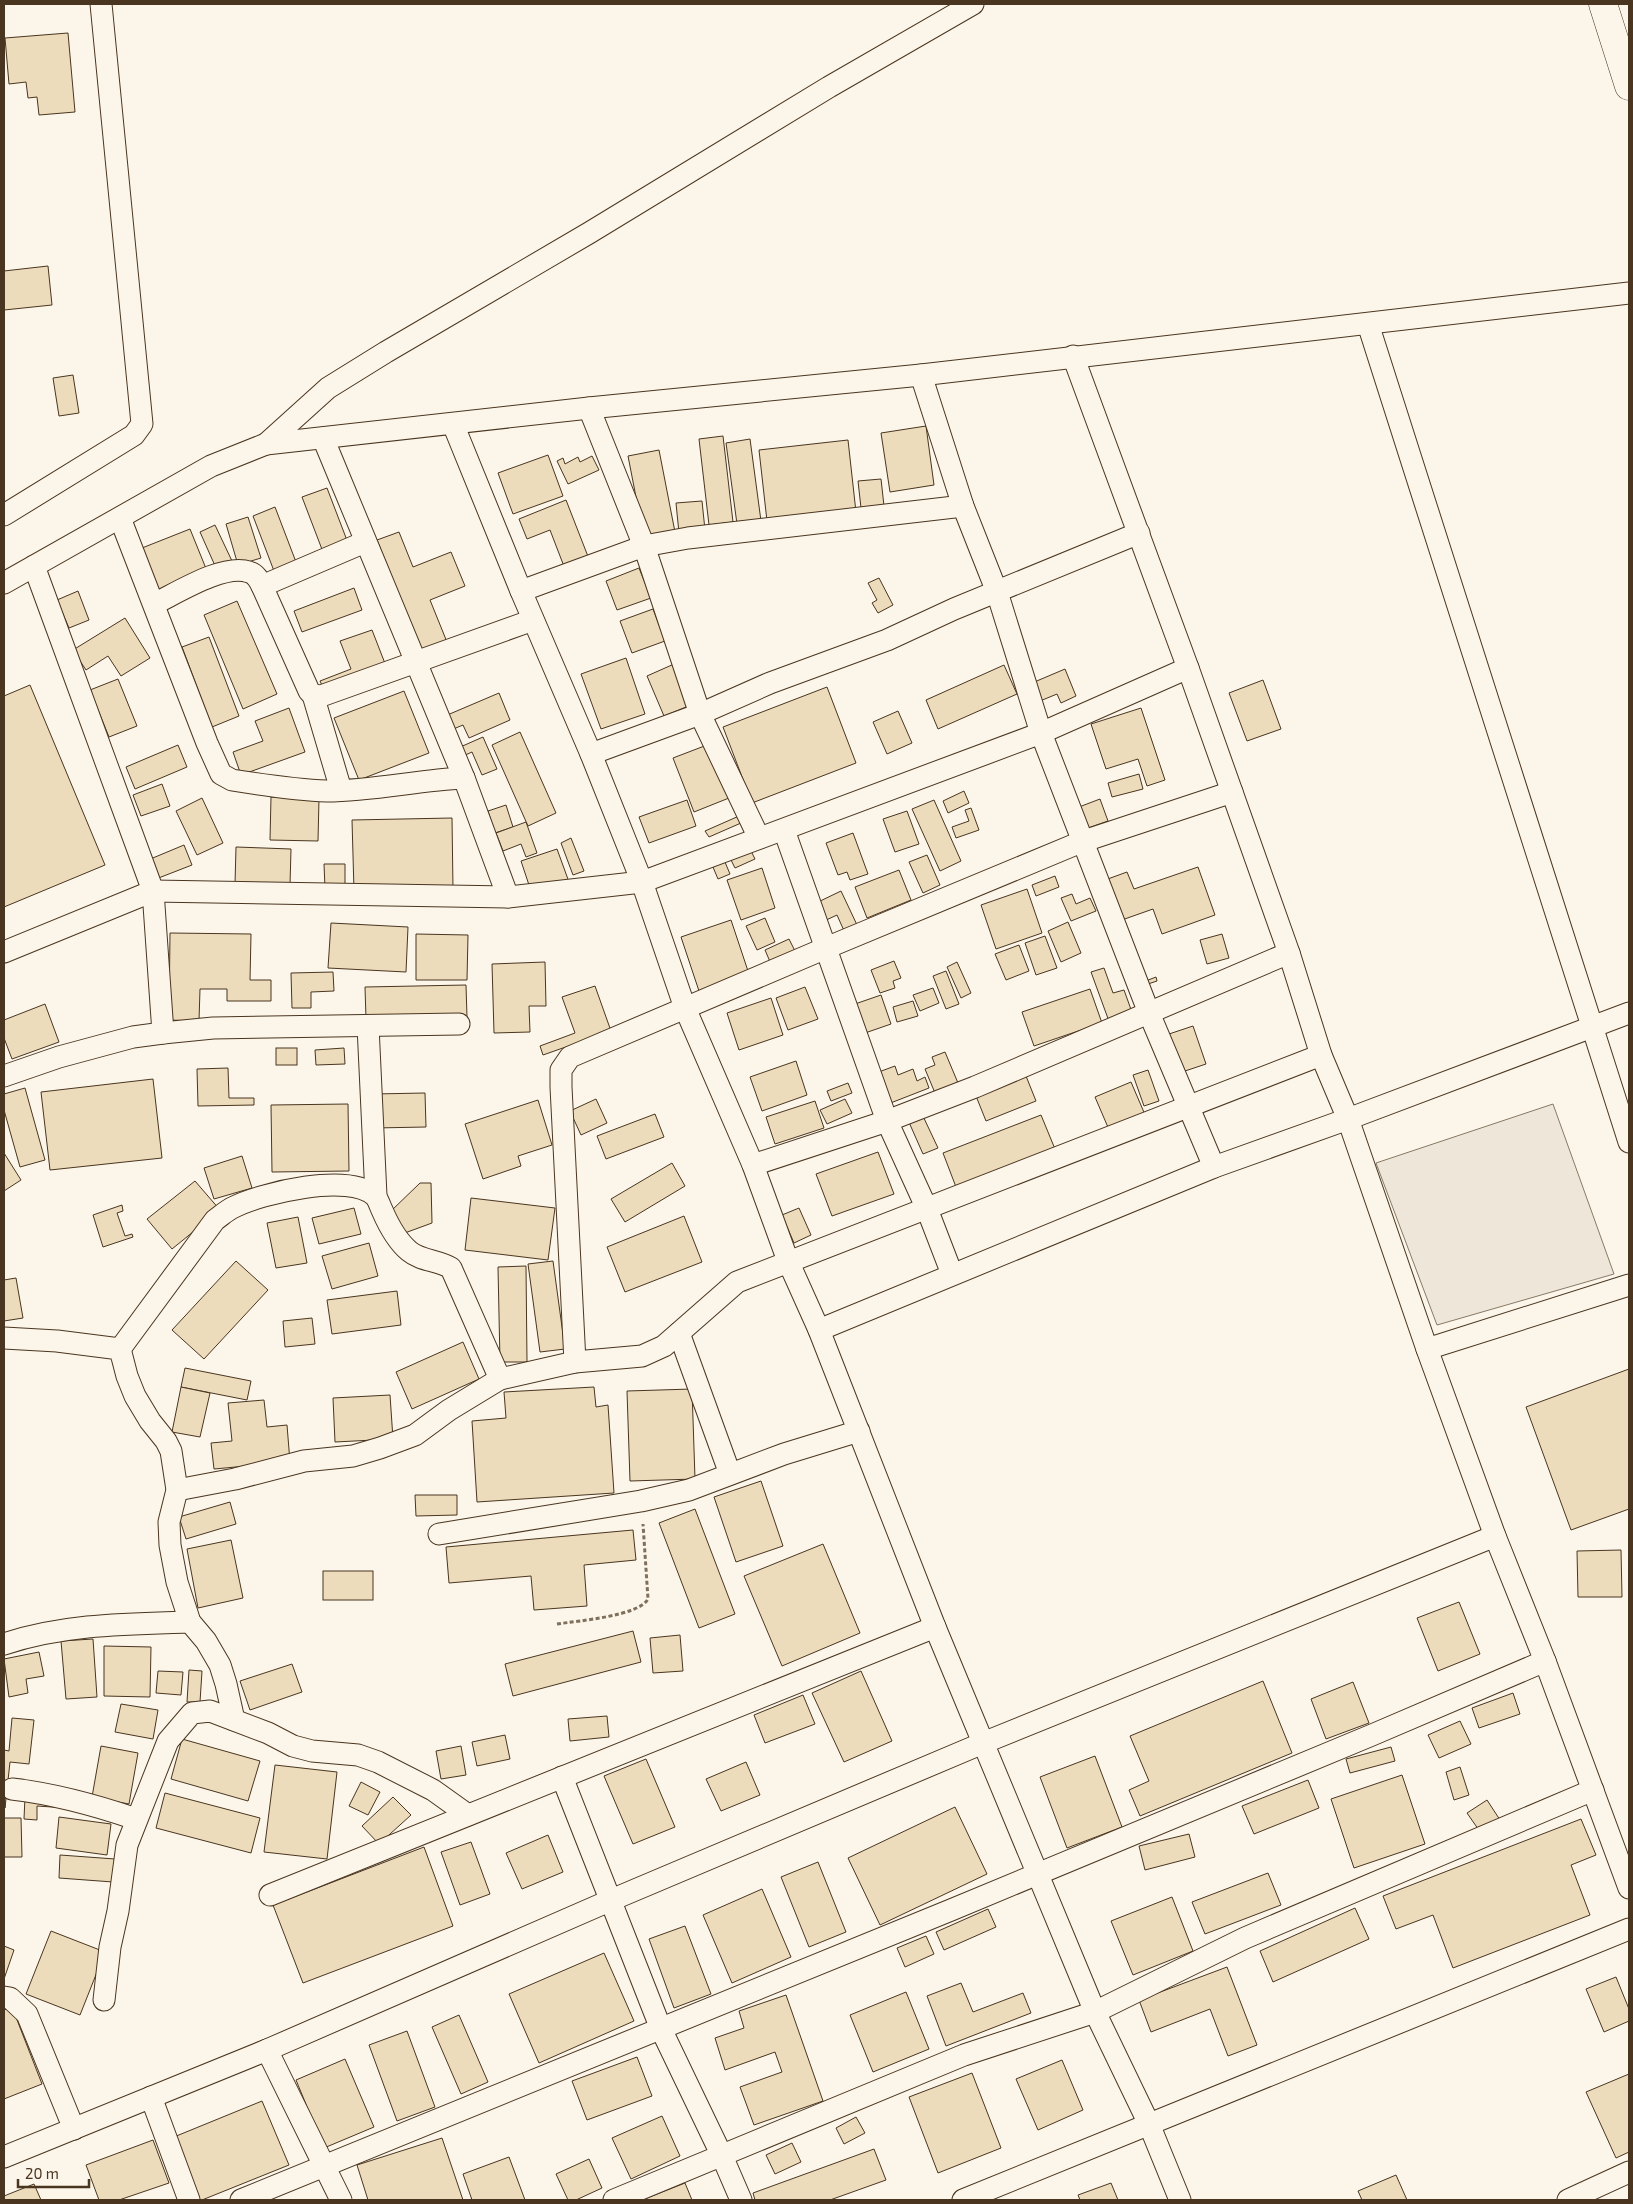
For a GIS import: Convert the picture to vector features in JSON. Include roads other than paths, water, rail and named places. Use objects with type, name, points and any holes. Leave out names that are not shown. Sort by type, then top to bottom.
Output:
[{"type":"street","points":[[4,515],[134,435],[142,424],[100,4]]},
{"type":"street","points":[[266,444],[328,388],[838,82],[973,4]]},
{"type":"street","points":[[1603,4],[1629,86]]},
{"type":"street","points":[[4,583],[210,466],[266,444],[589,408],[921,376],[1073,356],[1629,293]]},
{"type":"street","points":[[1368,324],[1629,1142]]},
{"type":"street","points":[[1073,356],[1139,533],[1290,953],[1321,1055],[1348,1119],[1427,1349],[1495,1536],[1545,1661],[1629,1888]]},
{"type":"street","points":[[921,376],[963,506],[998,592],[1041,733],[1149,1014],[1214,1167]]},
{"type":"street","points":[[589,408],[644,546],[700,714],[759,838]]},
{"type":"street","points":[[453,424],[533,620],[591,754],[642,882],[685,1008],[752,1165],[788,1261],[819,1330],[935,1627],[1095,2012],[1149,2124],[1180,2200]]},
{"type":"street","points":[[323,438],[414,663],[464,778],[508,897]]},
{"type":"street","points":[[521,591],[644,546],[688,538],[963,506]]},
{"type":"street","points":[[120,518],[207,743],[221,774],[232,780],[326,791],[385,788],[426,780],[464,778]]},
{"type":"street","points":[[591,754],[700,714],[770,684],[887,640],[1139,533]]},
{"type":"street","points":[[262,586],[366,542]]},
{"type":"street","points":[[34,566],[153,891],[163,1033]]},
{"type":"street","points":[[154,604],[218,573],[249,572],[256,576],[309,691],[313,695],[341,790]]},
{"type":"street","points":[[313,695],[321,696],[533,620]]},
{"type":"street","points":[[4,952],[153,891],[508,897],[642,882],[1041,733],[1188,668]]},
{"type":"street","points":[[576,1362],[561,1070],[570,1057],[1082,842],[1232,792]]},
{"type":"street","points":[[784,830],[887,1121],[927,1209],[952,1274]]},
{"type":"street","points":[[752,1165],[887,1121],[975,1087],[1290,953]]},
{"type":"street","points":[[819,1330],[1214,1167],[1594,1028],[1629,1013]]},
{"type":"street","points":[[4,1076],[59,1057],[133,1037],[163,1033],[213,1028],[459,1024]]},
{"type":"street","points":[[368,1026],[376,1196],[397,1238],[410,1252],[429,1261],[443,1263],[451,1268],[500,1379]]},
{"type":"street","points":[[177,1490],[235,1479],[304,1461],[353,1456],[380,1448],[414,1435],[500,1379],[576,1362],[642,1356],[664,1346],[737,1282],[1321,1055]]},
{"type":"street","points":[[234,1720],[220,1665],[206,1641],[190,1622],[177,1582],[170,1545],[169,1522],[177,1490],[171,1451],[135,1396],[126,1376],[120,1348],[215,1220],[233,1207],[308,1185],[352,1187],[376,1196]]},
{"type":"street","points":[[1427,1349],[1629,1285]]},
{"type":"street","points":[[679,1333],[730,1474]]},
{"type":"street","points":[[4,1338],[57,1341],[120,1348]]},
{"type":"street","points":[[439,1534],[641,1501],[689,1490],[784,1454],[859,1430]]},
{"type":"street","points":[[4,2157],[267,2050],[609,1901],[983,1743],[1495,1536]]},
{"type":"street","points":[[4,1644],[61,1630],[97,1626],[190,1622]]},
{"type":"street","points":[[270,1895],[935,1627]]},
{"type":"street","points":[[241,2200],[473,2107],[1038,1874],[1545,1661]]},
{"type":"street","points":[[104,2000],[110,1947],[118,1911],[126,1845],[168,1741],[183,1720],[192,1713],[210,1711],[268,1734],[292,1746],[312,1751],[358,1755],[378,1762],[433,1790],[468,1816]]},
{"type":"street","points":[[562,1777],[609,1901],[661,2028],[722,2156],[740,2200]]},
{"type":"street","points":[[12,1789],[82,1801],[136,1819]]},
{"type":"street","points":[[614,2200],[964,2055],[1095,2012],[1245,1938],[1593,1790]]},
{"type":"street","points":[[963,2200],[1629,1929]]},
{"type":"street","points":[[4,1996],[10,1998],[28,2014],[74,2129]]},
{"type":"street","points":[[267,2050],[341,2200]]},
{"type":"street","points":[[151,2097],[189,2200]]},
{"type":"street","points":[[1568,2200],[1629,2172]]}]
